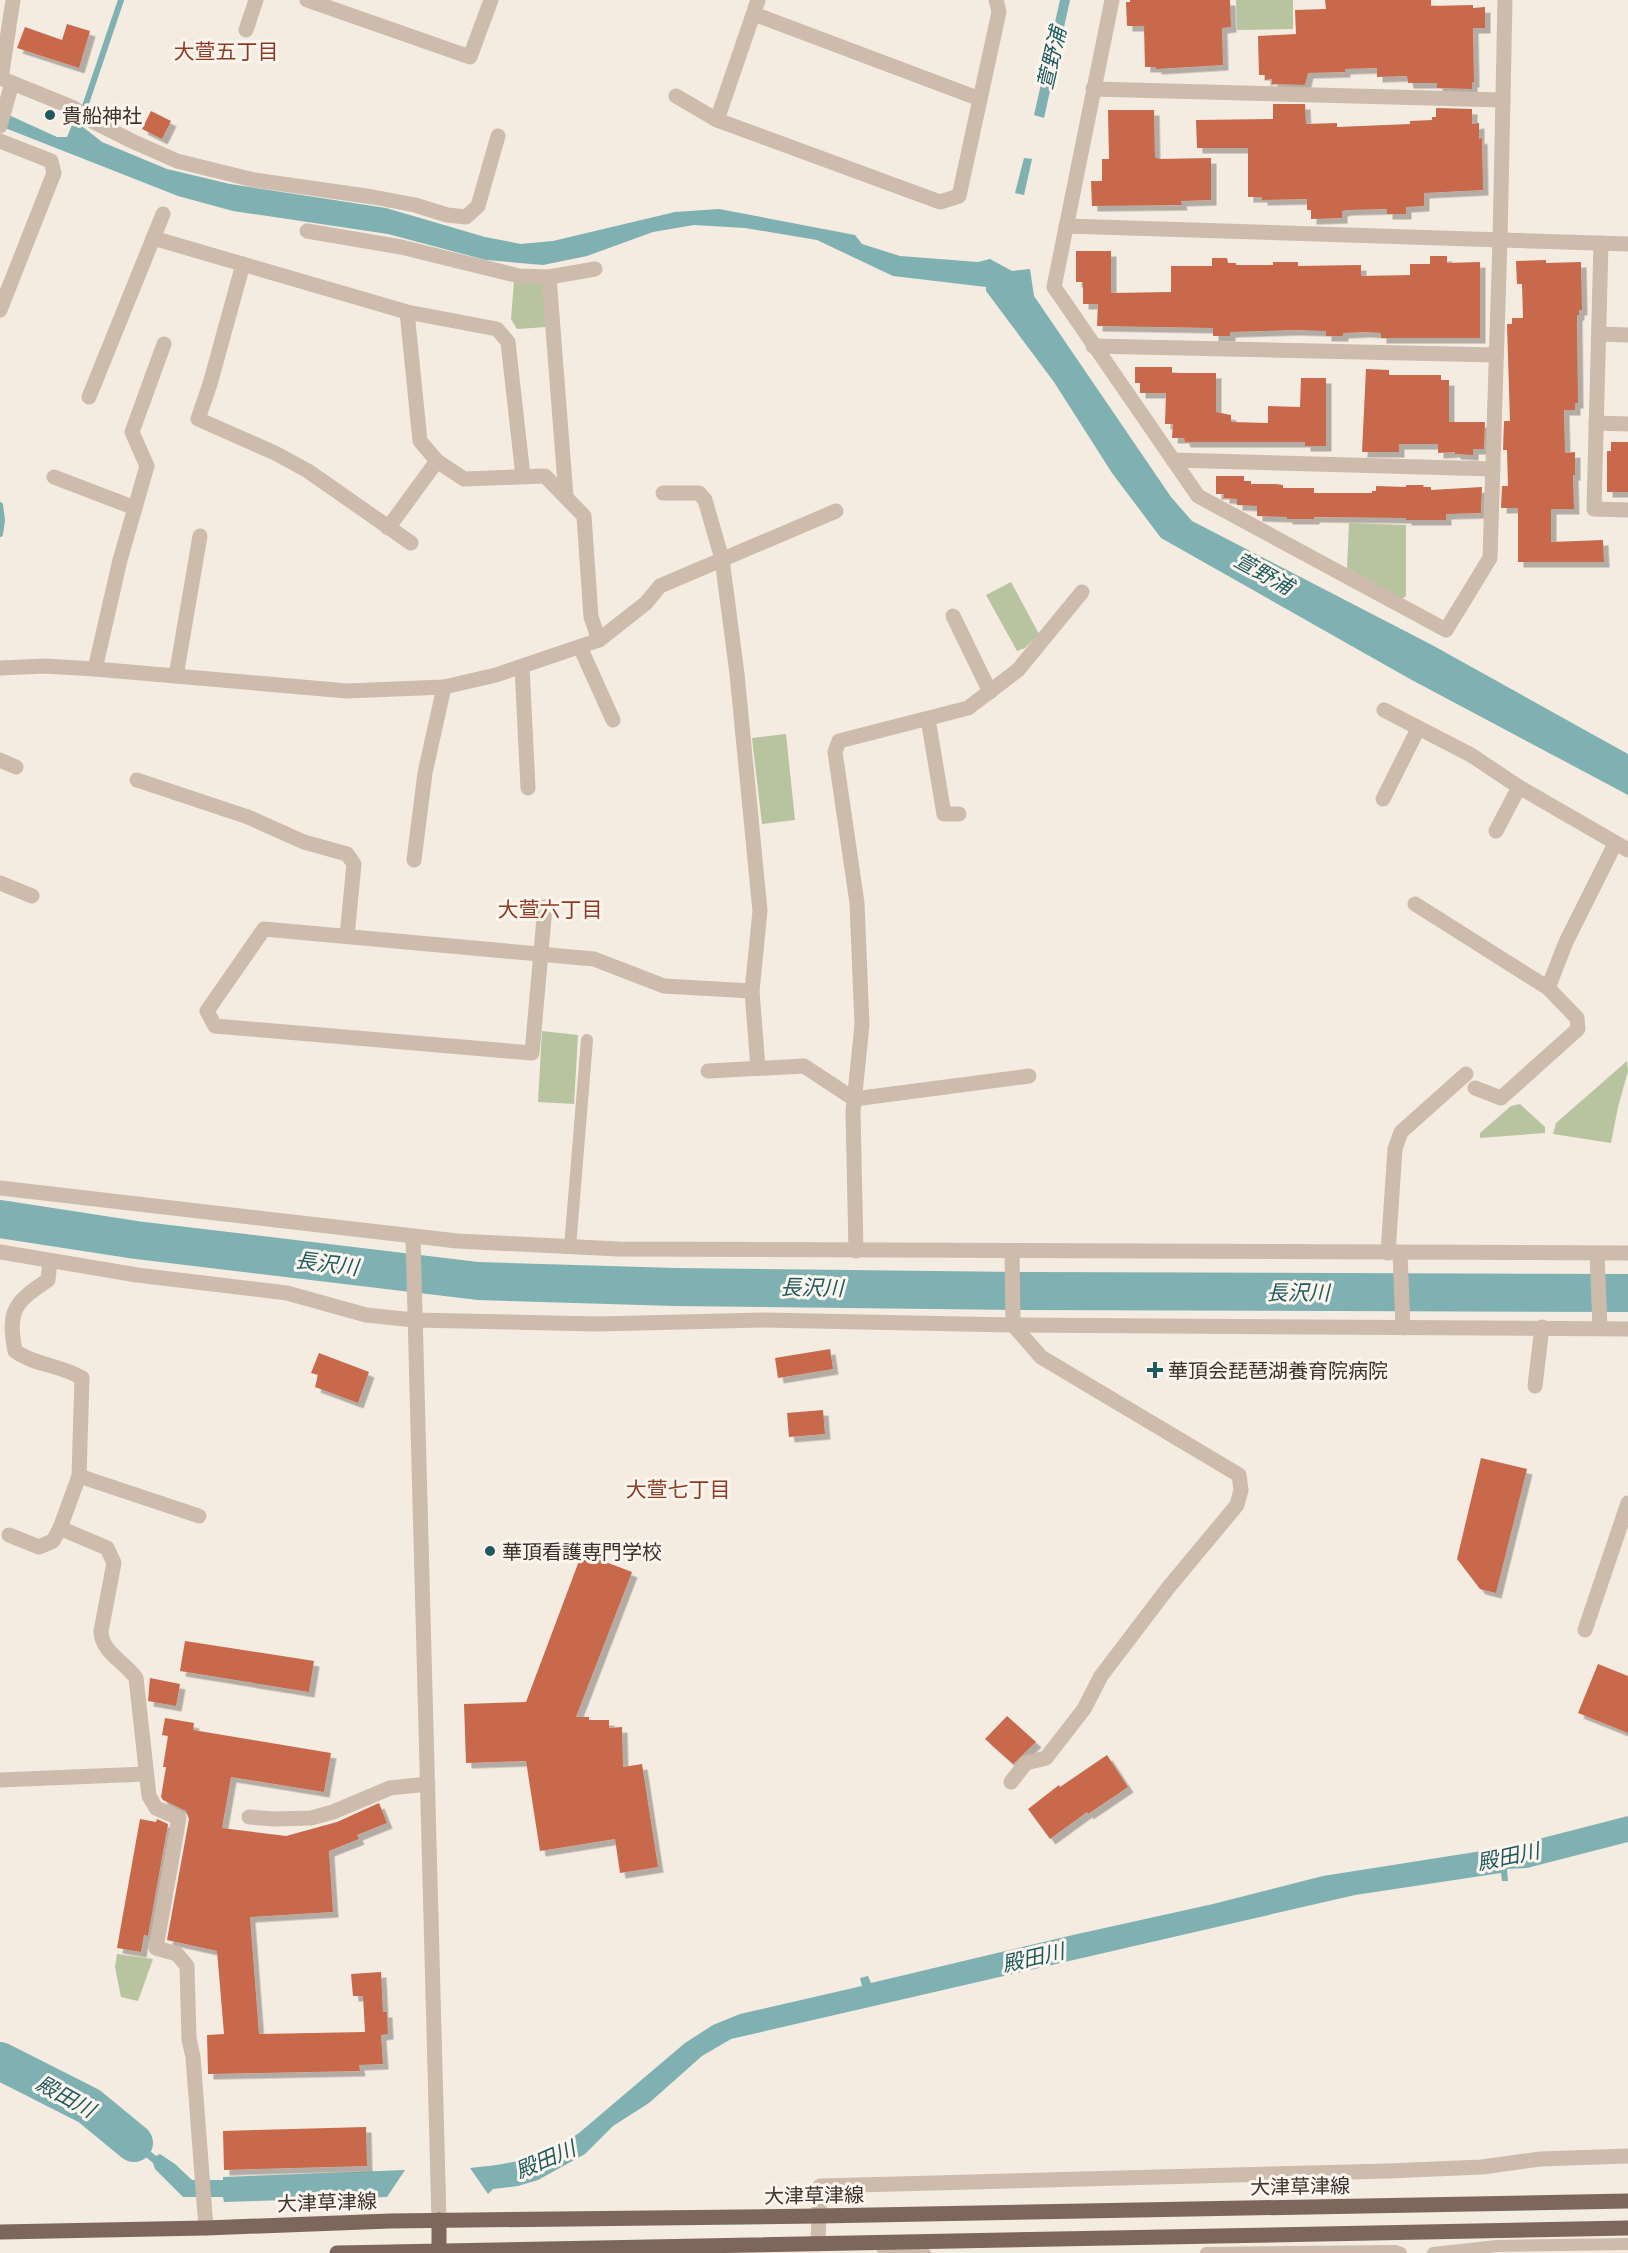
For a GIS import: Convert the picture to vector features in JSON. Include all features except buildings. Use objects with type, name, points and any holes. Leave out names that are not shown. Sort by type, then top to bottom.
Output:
[{"type":"main road","name":"大津草津線","points":[[0,2232],[439,2220],[819,2216],[1628,2201]]},
{"type":"main road","points":[[439,2220],[439,2252]]},
{"type":"main road","points":[[337,2253],[1628,2228]]},
{"type":"street","points":[[0,126],[4,110],[13,0]]},
{"type":"street","points":[[246,30],[256,0]]},
{"type":"street","points":[[307,0],[470,57],[491,0]]},
{"type":"street","points":[[676,96],[717,120],[940,202],[959,196],[999,12],[996,0]]},
{"type":"street","points":[[1112,0],[1054,286],[1198,496],[1446,630],[1490,558],[1505,0]]},
{"type":"street","points":[[717,120],[756,7],[980,99]]},
{"type":"street","points":[[5,80],[74,108],[134,142],[177,160],[216,172],[254,180],[373,197],[415,205],[447,215],[466,217],[478,206],[498,136]]},
{"type":"street","points":[[1094,89],[1503,100]]},
{"type":"street","points":[[0,141],[51,161],[54,173],[2,301]]},
{"type":"street","points":[[89,397],[163,214]]},
{"type":"street","points":[[1066,226],[1628,244]]},
{"type":"street","points":[[307,231],[401,247],[519,276],[549,278],[595,268]]},
{"type":"street","points":[[153,238],[407,312],[497,329],[508,342],[524,476]]},
{"type":"street","points":[[1601,243],[1594,509],[1628,510]]},
{"type":"street","points":[[243,264],[198,419],[275,453],[308,471],[411,543]]},
{"type":"street","points":[[549,278],[566,497]]},
{"type":"street","points":[[407,312],[420,441],[437,461],[464,479],[545,476],[584,516],[591,617],[599,640]]},
{"type":"street","points":[[1599,334],[1628,335]]},
{"type":"street","points":[[95,669],[120,560],[147,466],[132,432],[164,344]]},
{"type":"street","points":[[1093,346],[1496,355]]},
{"type":"street","points":[[1596,423],[1628,424]]},
{"type":"street","points":[[1173,460],[1493,469]]},
{"type":"street","points":[[388,528],[437,461]]},
{"type":"street","points":[[54,477],[135,508]]},
{"type":"street","points":[[663,494],[699,493],[705,500],[722,559],[737,674],[760,911],[752,991],[758,1068]]},
{"type":"street","points":[[0,668],[44,666],[95,669],[347,691],[444,687],[522,667],[599,640],[646,603],[660,586],[836,511]]},
{"type":"street","points":[[176,676],[200,536]]},
{"type":"street","points":[[856,1251],[854,1100],[862,1024],[857,903],[835,753],[839,741],[968,708],[1018,670],[1082,592]]},
{"type":"street","points":[[953,616],[990,692]]},
{"type":"street","points":[[580,647],[613,720]]},
{"type":"street","points":[[522,667],[528,788]]},
{"type":"street","points":[[414,860],[425,773],[444,687]]},
{"type":"street","points":[[1384,710],[1471,755],[1519,787],[1622,847],[1566,942],[1548,988]]},
{"type":"street","points":[[928,719],[944,814],[959,814]]},
{"type":"street","points":[[1383,799],[1418,729]]},
{"type":"street","points":[[0,760],[16,767]]},
{"type":"street","points":[[137,780],[248,817],[304,842],[346,854],[354,864],[346,936]]},
{"type":"street","points":[[1496,831],[1519,787]]},
{"type":"street","points":[[0,883],[32,896]]},
{"type":"street","points":[[1415,904],[1548,988],[1577,1018],[1578,1029],[1501,1098],[1475,1088]]},
{"type":"street","points":[[545,907],[541,953],[532,1053],[215,1026],[207,1011],[264,929],[541,953],[594,959],[663,986],[752,991]]},
{"type":"street","points":[[708,1071],[804,1065],[854,1100],[1029,1076]]},
{"type":"street","points":[[1403,1323],[1396,1257],[1395,1149],[1401,1132],[1466,1074]]},
{"type":"street","points":[[0,1188],[413,1244],[457,1241],[570,1247],[856,1251],[1012,1258],[1597,1258],[1628,1253]]},
{"type":"street","points":[[413,1244],[439,2220]]},
{"type":"street","points":[[0,1252],[137,1275],[287,1293],[366,1315],[414,1314],[597,1324],[763,1320],[1403,1323],[1542,1327],[1600,1321],[1628,1329]]},
{"type":"street","points":[[1011,1782],[1026,1763],[1046,1758],[1084,1709],[1101,1676],[1168,1588],[1237,1505],[1241,1490],[1239,1475],[1041,1357],[1013,1322],[1012,1258]]},
{"type":"street","points":[[1597,1258],[1600,1321]]},
{"type":"street","points":[[9,1536],[39,1547],[53,1541],[79,1476],[82,1378],[68,1370],[23,1357],[15,1351],[11,1333],[13,1313],[24,1297],[48,1280],[50,1261]]},
{"type":"street","points":[[1535,1386],[1542,1327]]},
{"type":"street","points":[[79,1476],[199,1516]]},
{"type":"street","points":[[1585,1630],[1628,1503]]},
{"type":"street","points":[[60,1528],[107,1548],[114,1563],[101,1640],[105,1647],[129,1668],[136,1678],[149,1796],[156,1808],[179,1818],[156,1948],[177,1954],[187,1966],[189,2039],[194,2057],[206,2228]]},
{"type":"street","points":[[0,1780],[146,1774]]},
{"type":"street","points":[[249,1817],[311,1818],[333,1812],[390,1788],[428,1784]]},
{"type":"street","points":[[818,2244],[820,2186],[1376,2172],[1482,2167],[1540,2159],[1628,2156]]},
{"type":"lane","points":[[570,1247],[587,1040]]},
{"type":"lane","points":[[848,2244],[925,2253]]},
{"type":"lane","points":[[1433,2253],[1497,2246],[1628,2244]]},
{"type":"lane","points":[[1206,2253],[1395,2251],[1401,2253]]},
{"type":"green space","points":[[1236,0],[1293,0],[1293,29],[1237,30]]},
{"type":"green space","points":[[514,282],[544,284],[547,327],[517,329],[511,319]]},
{"type":"green space","points":[[1349,523],[1406,525],[1406,596],[1402,599],[1347,568]]},
{"type":"green space","points":[[1011,582],[1039,634],[1025,648],[1017,651],[986,595]]},
{"type":"green space","points":[[786,734],[795,820],[762,824],[752,738]]},
{"type":"green space","points":[[542,1031],[578,1035],[574,1104],[538,1102]]},
{"type":"green space","points":[[1627,1061],[1628,1071],[1611,1143],[1553,1134],[1556,1123]]},
{"type":"green space","points":[[1520,1104],[1545,1127],[1545,1133],[1480,1138],[1480,1133],[1511,1106]]},
{"type":"green space","points":[[117,1954],[153,1959],[138,2001],[121,1997],[115,1967]]},
{"type":"water","name":"萱野浦","points":[[1060,0],[1070,0],[1044,118],[1034,115]]},
{"type":"water","name":"萱野浦","points":[[0,111],[57,137],[67,137],[74,120],[102,142],[167,169],[230,184],[386,208],[485,237],[521,244],[553,241],[675,212],[719,209],[855,235],[862,244],[900,256],[978,262],[990,259],[1012,271],[1030,269],[1034,296],[1171,497],[1192,521],[1432,645],[1628,754],[1628,795],[1410,679],[1161,538],[1112,473],[1054,382],[986,291],[986,287],[893,276],[817,240],[745,228],[694,225],[653,232],[587,256],[543,265],[486,260],[388,234],[233,211],[178,196],[0,126]]},
{"type":"water","points":[[1024,158],[1032,159],[1024,195],[1015,193]]},
{"type":"water","points":[[1628,1816],[1628,1842],[1527,1868],[1507,1869],[1508,1881],[1502,1881],[1501,1873],[1355,1895],[731,2039],[702,2056],[649,2103],[613,2126],[585,2154],[538,2180],[518,2186],[493,2189],[488,2194],[470,2168],[527,2158],[566,2142],[685,2043],[713,2025],[740,2014],[862,1986],[860,1978],[868,1976],[871,1983],[1213,1904],[1323,1876],[1507,1847]]},
{"type":"water","points":[[98,2108],[156,2156],[160,2154],[175,2164],[192,2180],[405,2170],[387,2197],[224,2202],[223,2197],[183,2197],[155,2169],[153,2163],[94,2113]]},
{"type":"waterway","points":[[77,130],[121,0]]},
{"type":"waterway","points":[[0,505],[2,520],[0,534]]},
{"type":"waterway","name":"長沢川","points":[[0,1219],[136,1240],[478,1281],[675,1287],[1025,1291],[1628,1293]]},
{"type":"waterway","name":"殿田川","points":[[0,2061],[89,2106],[134,2143]]},
{"type":"place","name":"貴船神社","points":[[50,115]]},
{"type":"place","name":"華頂会琵琶湖養育院病院","points":[[1155,1370]]},
{"type":"place","name":"華頂看護専門学校","points":[[490,1551]]},
{"type":"district","name":"大萱五丁目","points":[[226,51]]},
{"type":"district","name":"大萱六丁目","points":[[550,909]]},
{"type":"district","name":"大萱七丁目","points":[[678,1489]]}]
